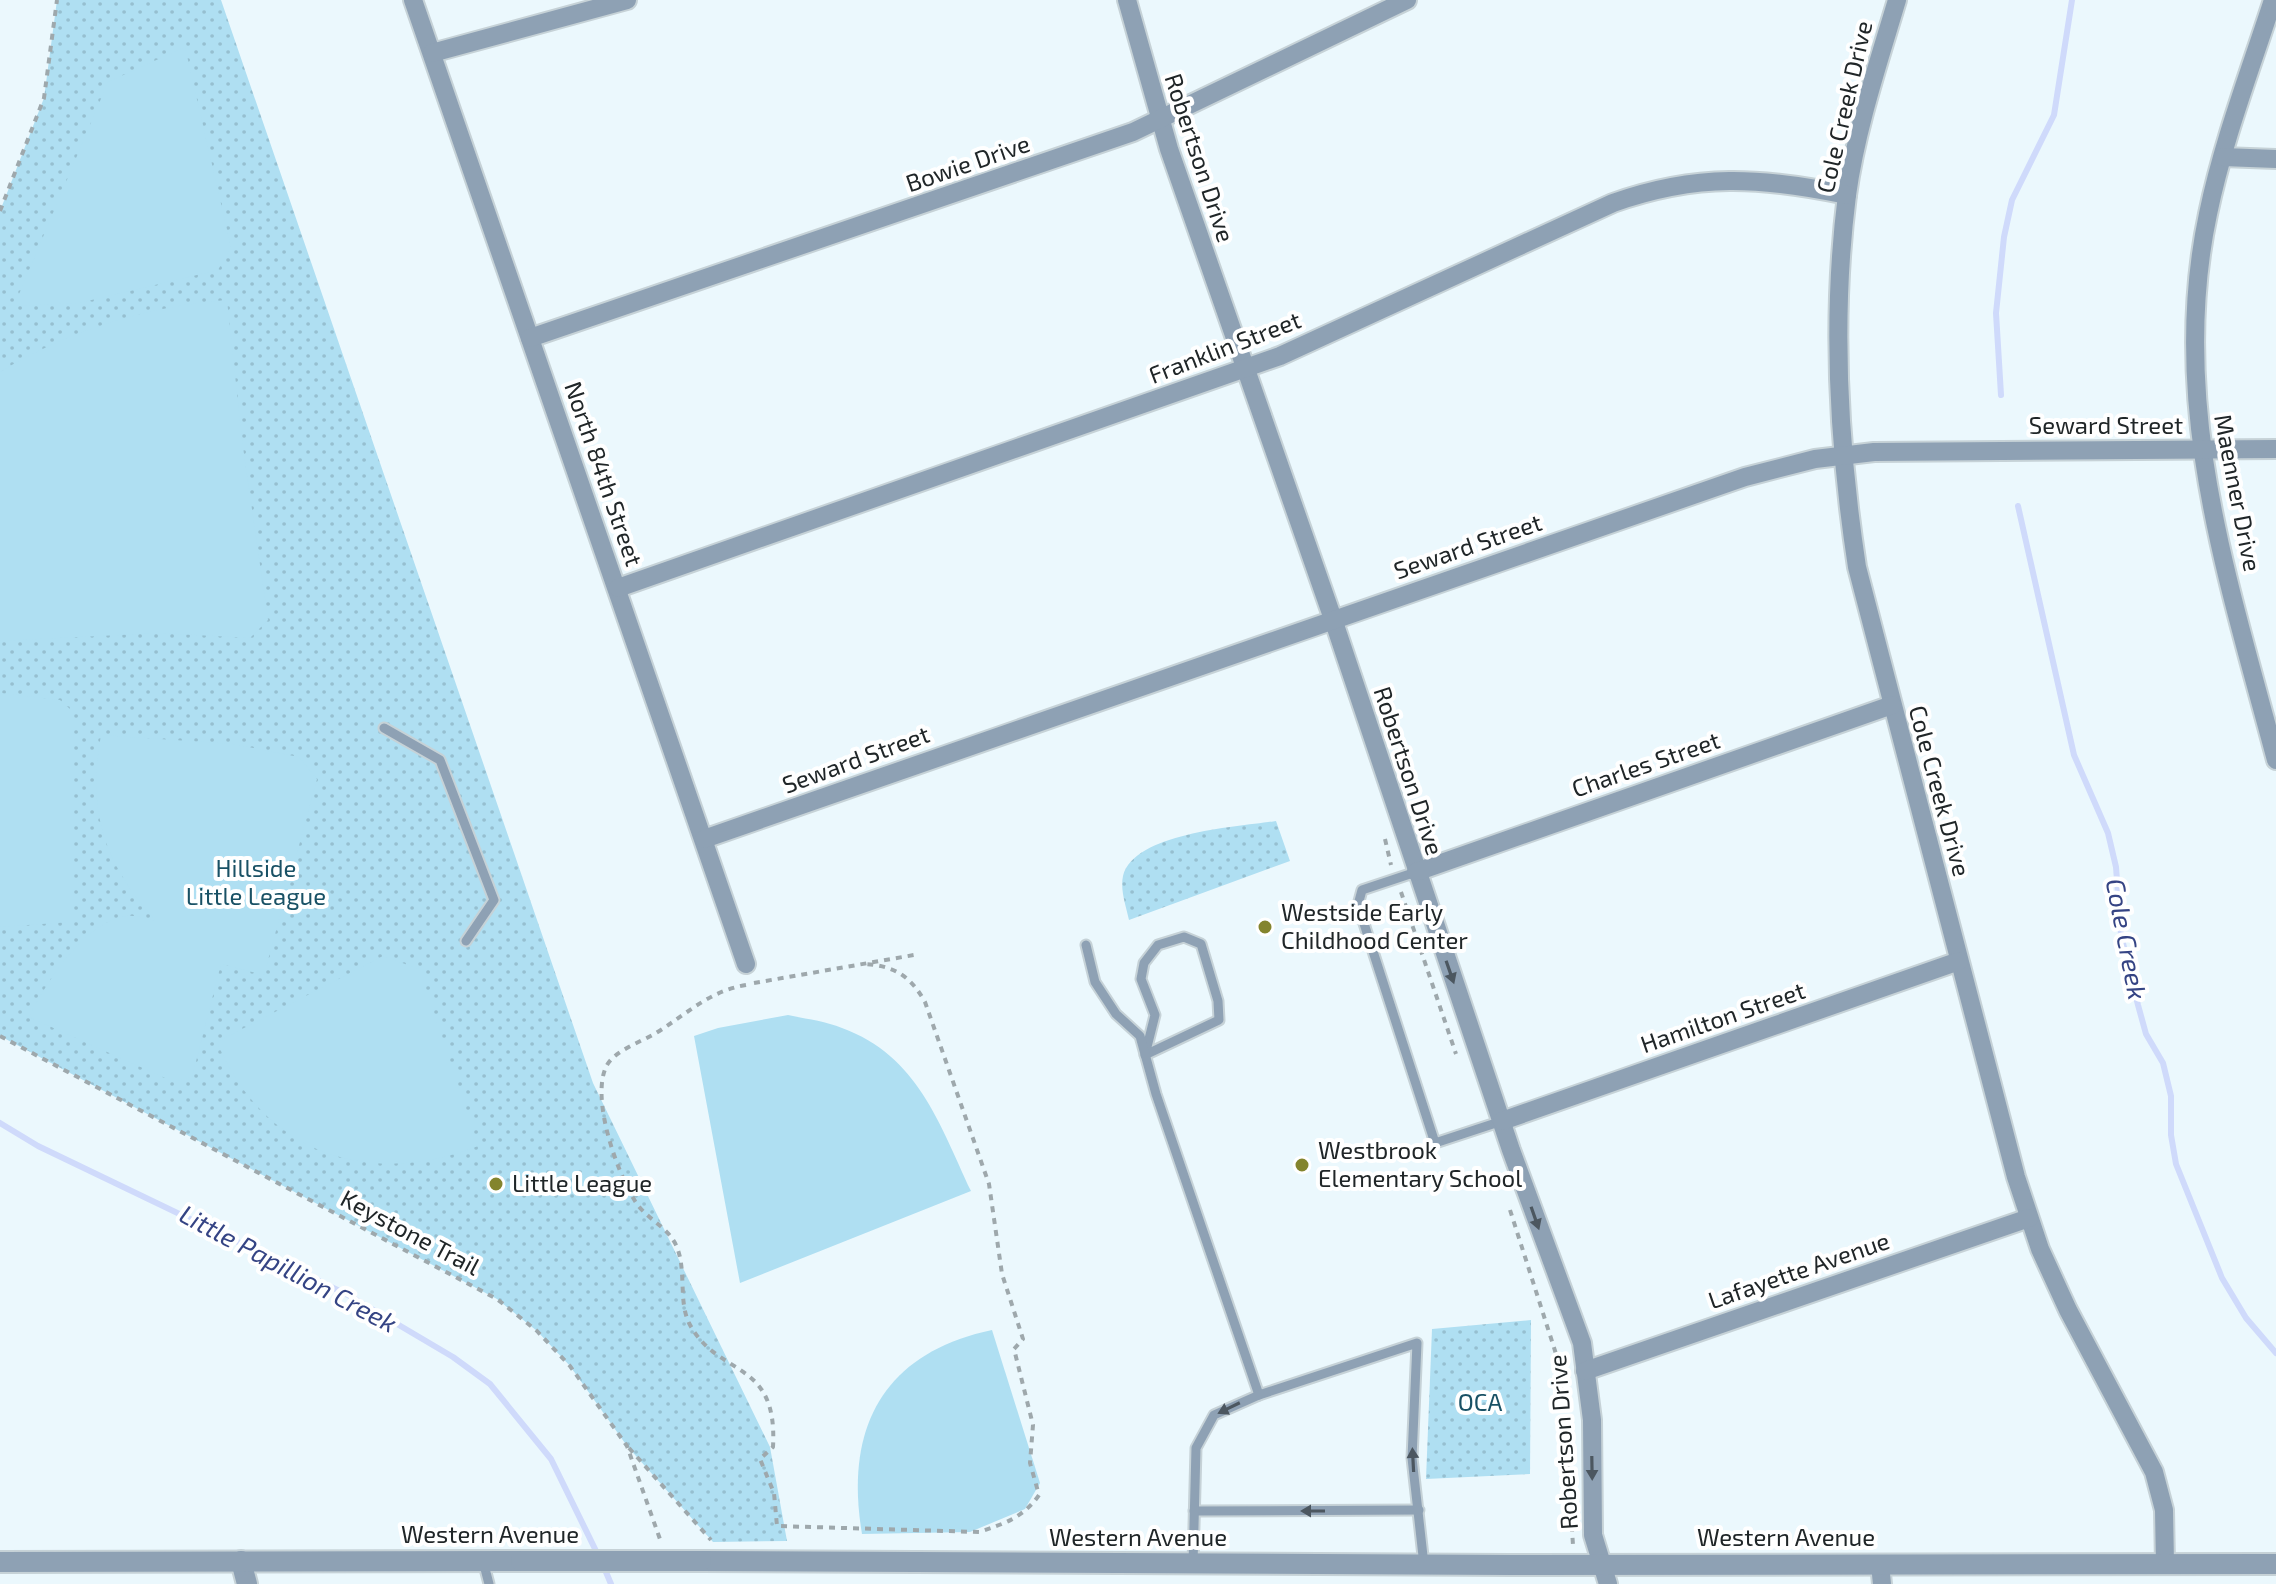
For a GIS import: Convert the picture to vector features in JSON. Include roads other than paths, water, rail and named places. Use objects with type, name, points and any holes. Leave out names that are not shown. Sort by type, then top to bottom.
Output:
[{"type":"street","name":"North 84th Street","points":[[413,0],[746,964]]},
{"type":"street","points":[[432,53],[627,0]]},
{"type":"street","name":"Robertson Drive","points":[[1127,0],[1159,119],[1333,619],[1556,1279],[1569,1303],[1582,1343],[1592,1420],[1593,1535],[1608,1584]]},
{"type":"street","name":"Bowie Drive","points":[[530,338],[1010,177],[1159,119],[1407,0]]},
{"type":"street","name":"Cole Creek Drive","points":[[1897,0],[1868,96],[1847,195],[1837,325],[1842,455],[1857,567],[2029,1218],[2068,1310],[2154,1472],[2164,1510],[2165,1564]]},
{"type":"street","name":"Maenner Drive","points":[[2273,0],[2208,214],[2195,308],[2196,421],[2215,531],[2275,753]]},
{"type":"street","points":[[2223,157],[2276,159]]},
{"type":"street","name":"Franklin Street","points":[[618,588],[1245,369],[1613,203],[1649,190],[1694,181],[1735,178],[1847,195]]},
{"type":"street","name":"Seward Street","points":[[704,839],[1745,477],[1842,455],[1912,450],[2276,449]]},
{"type":"street","name":"Charles Street","points":[[1416,872],[1892,705]]},
{"type":"street","name":"Hamilton Street","points":[[1502,1121],[1959,961]]},
{"type":"street","name":"Lafayette Avenue","points":[[1585,1371],[2029,1218]]},
{"type":"street","points":[[241,1561],[247,1584]]},
{"type":"street","name":"Western Avenue","points":[[0,1562],[1602,1564],[1881,1574],[2165,1564],[2276,1564]]},
{"type":"lane","points":[[384,728],[440,760],[451,788],[494,900],[466,941]]},
{"type":"lane","points":[[1416,872],[1362,890],[1358,905],[1435,1143],[1502,1121]]},
{"type":"lane","points":[[1184,937],[1201,944],[1218,1001],[1219,1020],[1145,1055],[1155,1015],[1141,979],[1144,963],[1158,945],[1184,937]]},
{"type":"lane","points":[[1086,945],[1095,982],[1116,1014],[1140,1036],[1259,1395]]},
{"type":"lane","points":[[1193,1564],[1196,1448],[1214,1415],[1259,1395],[1417,1343],[1412,1458],[1424,1565]]},
{"type":"lane","points":[[1194,1511],[1419,1510]]},
{"type":"lane","points":[[483,1561],[489,1584]]},
{"type":"waterway","name":"Cole Creek","points":[[2001,395],[1996,313],[2004,237],[2012,200],[2054,115],[2072,0]]},
{"type":"waterway","name":"Cole Creek","points":[[2018,506],[2074,755],[2108,833],[2116,867],[2121,935],[2146,1034],[2163,1063],[2171,1096],[2171,1135],[2176,1164],[2222,1278],[2246,1318],[2276,1353]]},
{"type":"waterway","name":"Little Papillion Creek","points":[[0,1123],[38,1146],[348,1295],[453,1357],[490,1384],[551,1459],[598,1555]]},
{"type":"waterway","name":"Little Papillion Creek","points":[[603,1565],[611,1584]]},
{"type":"place","name":"Westside Early Childhood Center","points":[[1265,927]]},
{"type":"place","name":"Westbrook Elementary School","points":[[1302,1165]]},
{"type":"place","name":"Little League","points":[[496,1184]]},
{"type":"park label","name":"Hillside Little League","points":[[256,883]]},
{"type":"park label","name":"OCA","points":[[1480,1403]]}]
